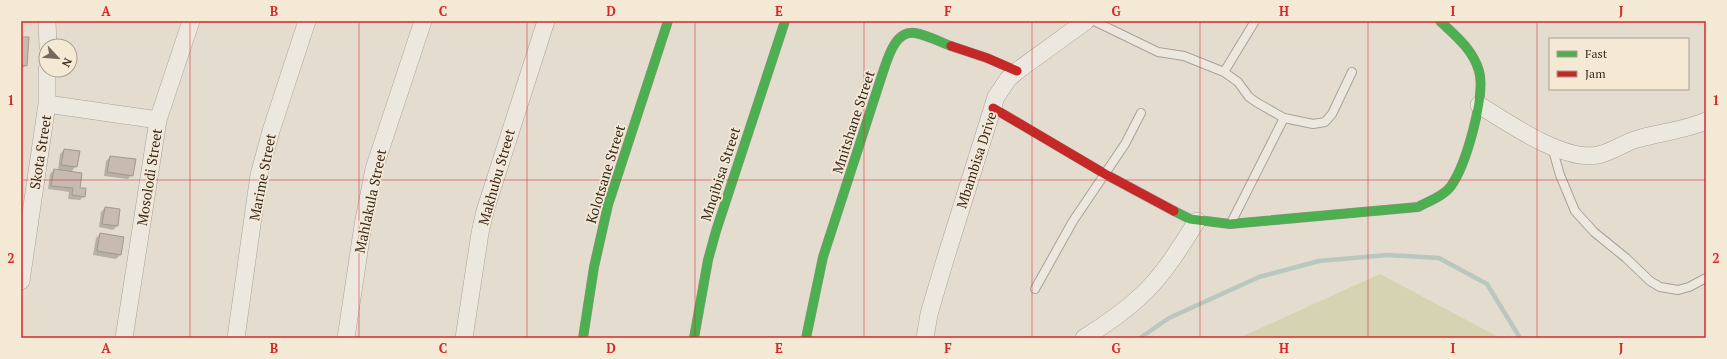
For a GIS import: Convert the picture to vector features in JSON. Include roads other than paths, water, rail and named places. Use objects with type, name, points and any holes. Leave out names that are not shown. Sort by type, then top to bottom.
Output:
[{"type":"street","points":[[47,21],[48,38]]},
{"type":"street","name":"Mosolodi Street","points":[[124,338],[158,120],[191,21]]},
{"type":"street","name":"Marime Street","points":[[236,338],[259,175],[271,131],[306,21]]},
{"type":"street","name":"Mahlakula Street","points":[[346,338],[363,225],[374,169],[423,21]]},
{"type":"street","name":"Makhubu Street","points":[[464,338],[480,233],[485,211],[546,21]]},
{"type":"street","name":"Kolotsane Street","points":[[583,338],[594,267],[608,205],[668,21]]},
{"type":"street","name":"Mnqibisa Street","points":[[694,338],[699,303],[714,238],[785,21]]},
{"type":"street","name":"Mbambisa Drive","points":[[925,338],[929,314],[944,260],[993,108],[1002,88],[1017,71],[1086,21]]},
{"type":"street","points":[[993,108],[1105,174],[1175,212],[1197,221],[1230,224],[1382,212],[1418,207],[1444,193],[1456,179],[1479,105],[1481,82],[1474,59],[1463,44],[1440,21]]},
{"type":"street","name":"Mnitshane Street","points":[[806,338],[823,257],[882,75],[893,46],[899,38],[903,35],[914,34],[987,58],[1017,71]]},
{"type":"street","name":"Skota Street","points":[[21,281],[24,233],[47,104],[47,78]]},
{"type":"street","points":[[47,104],[158,120]]},
{"type":"street","points":[[1479,105],[1532,138],[1588,157],[1605,153],[1639,138],[1691,128],[1706,121]]},
{"type":"street","points":[[1084,338],[1104,325],[1143,294],[1171,260],[1197,221]]},
{"type":"lane","points":[[1094,21],[1158,52],[1184,56],[1224,72],[1238,82],[1249,97],[1256,102],[1284,118],[1313,124],[1325,122],[1332,114],[1352,72]]},
{"type":"lane","points":[[1224,72],[1255,21]]},
{"type":"lane","points":[[1035,290],[1073,221],[1125,144],[1141,113]]},
{"type":"lane","points":[[1230,224],[1284,118]]},
{"type":"lane","points":[[1552,146],[1560,175],[1575,211],[1594,232],[1626,258],[1650,281],[1660,287],[1678,290],[1689,287],[1706,278]]},
{"type":"waterway","points":[[1140,338],[1169,318],[1259,277],[1319,261],[1387,255],[1439,258],[1487,284],[1520,338]]}]
